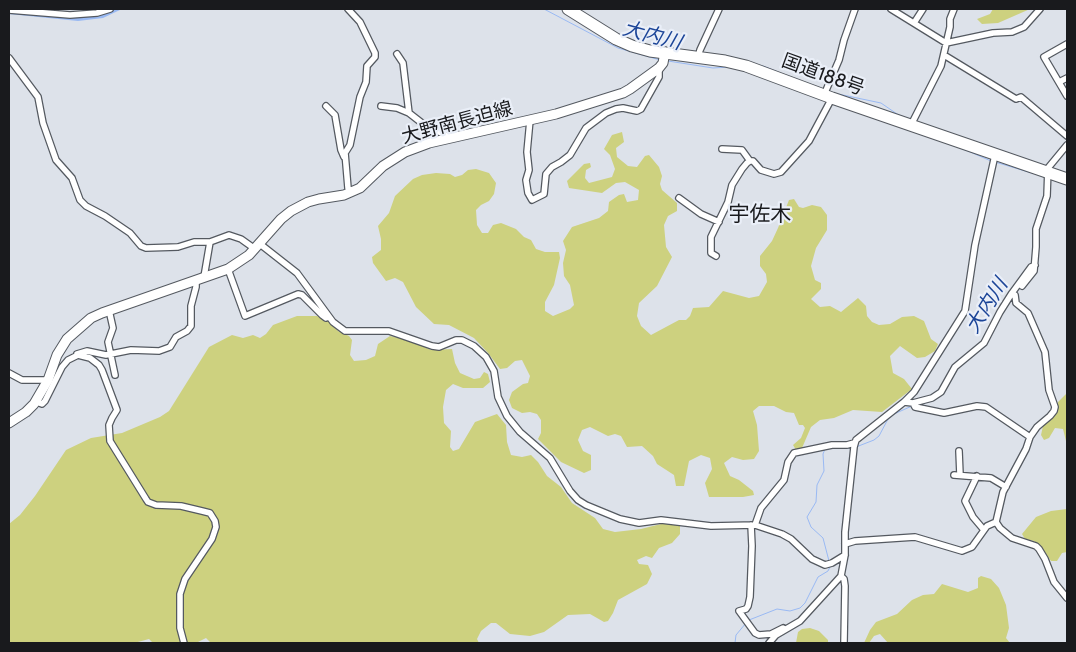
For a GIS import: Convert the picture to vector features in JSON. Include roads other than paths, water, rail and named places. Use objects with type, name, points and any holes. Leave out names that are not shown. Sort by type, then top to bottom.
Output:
[{"type":"highway","name":"国道188号","points":[[568,9],[616,39],[663,60],[698,57],[746,66],[828,97],[1067,179]]},
{"type":"main road","name":"大野南長迫線","points":[[9,423],[26,412],[36,402],[48,380],[57,355],[67,339],[91,318],[228,269],[257,247],[280,219],[300,206],[319,199],[352,192],[360,188],[393,158],[417,147],[448,138],[556,114],[622,93],[634,86],[663,60]]},
{"type":"street","points":[[9,10],[97,13],[110,9]]},
{"type":"street","points":[[344,157],[351,139],[360,97],[366,82],[368,66],[375,57],[375,53],[360,22],[348,9]]},
{"type":"street","points":[[698,57],[719,9]]},
{"type":"street","points":[[722,149],[742,150],[750,161],[753,161],[761,170],[774,174],[781,172],[809,141],[828,97],[855,9]]},
{"type":"street","points":[[891,9],[946,42],[993,33],[1012,32],[1024,27],[1040,9]]},
{"type":"street","points":[[914,23],[923,9]]},
{"type":"street","points":[[911,125],[937,74],[944,55],[950,19],[954,9]]},
{"type":"street","points":[[1067,44],[1044,57],[1067,96]]},
{"type":"street","points":[[397,54],[403,63],[409,112]]},
{"type":"street","points":[[944,55],[1016,99],[1022,97],[1067,136]]},
{"type":"street","points":[[9,58],[38,97],[43,123],[56,160],[72,178],[80,200],[86,206],[130,233],[141,246],[146,248],[173,247],[194,242],[210,242],[229,235],[257,247],[297,273],[329,317],[345,331],[389,331],[432,346],[439,347],[456,340],[462,340],[474,346],[486,357],[494,372],[498,397],[507,416],[520,432],[550,458],[570,491],[586,506],[620,519],[639,523],[661,520],[711,526],[753,525],[782,534],[791,539],[817,563],[825,565],[845,555]]},
{"type":"street","points":[[530,120],[527,152],[529,170],[526,185],[532,200],[544,194],[545,178],[549,170],[568,157],[586,128],[601,116],[616,108],[637,111],[641,109],[659,77],[663,60]]},
{"type":"street","points":[[1059,82],[1067,78]]},
{"type":"street","points":[[326,106],[335,115],[348,188],[352,192]]},
{"type":"street","points":[[381,106],[409,112],[427,126],[446,134],[448,138]]},
{"type":"street","points":[[913,404],[932,398],[941,392],[954,367],[984,343],[997,316],[1031,267],[1035,265],[1036,229],[1047,196],[1048,168],[1067,145]]},
{"type":"street","points":[[769,643],[776,635],[800,621],[841,576],[845,555],[845,532],[854,444],[862,434],[904,402],[922,382],[965,311],[975,245],[996,155]]},
{"type":"street","points":[[716,256],[711,253],[711,237],[728,202],[732,185],[750,161]]},
{"type":"street","points":[[679,198],[701,214],[719,222]]},
{"type":"street","points":[[36,402],[42,404],[45,401],[62,367],[75,355],[87,351],[101,355],[131,350],[159,351],[170,347],[176,337],[192,326],[191,306],[210,242]]},
{"type":"street","points":[[228,269],[245,316],[298,294],[302,295],[326,318],[329,317]]},
{"type":"street","points":[[1014,294],[1016,303],[1028,314],[1045,352],[1049,390],[1055,407],[1050,416],[1037,427],[1030,437],[1026,449],[1006,487],[996,522],[1012,538],[1036,546],[1039,549],[1054,582],[1067,598]]},
{"type":"street","points":[[109,310],[113,323],[108,342],[115,375]]},
{"type":"street","points":[[74,357],[84,356],[90,358],[102,370],[117,410],[110,425],[110,441],[148,502],[156,505],[192,508],[210,513],[215,521],[216,527],[212,539],[185,579],[180,594],[180,628],[184,643]]},
{"type":"street","points":[[9,373],[22,380],[48,380]]},
{"type":"street","points":[[904,402],[944,413],[977,406],[986,407],[1030,437]]},
{"type":"street","points":[[786,629],[782,628],[771,634],[759,635],[754,633],[739,611],[746,609],[750,597],[753,525],[761,508],[784,480],[788,462],[794,453],[832,445],[854,444]]},
{"type":"street","points":[[959,451],[957,475],[991,478],[1006,487]]},
{"type":"street","points":[[977,476],[965,501],[973,517],[984,530]]},
{"type":"street","points":[[845,544],[856,541],[915,537],[962,551],[972,547],[984,530],[991,523],[996,522]]},
{"type":"street","points":[[841,576],[845,586],[845,642]]},
{"type":"water","points":[[116,9],[122,9],[103,18],[78,21],[9,14],[9,12],[56,17],[81,17],[102,15]]},
{"type":"waterway","name":"大内川","points":[[544,9],[618,48],[660,60]]},
{"type":"waterway","name":"大内川","points":[[668,61],[713,68],[729,67]]},
{"type":"waterway","name":"大内川","points":[[763,66],[778,72]]},
{"type":"waterway","name":"大内川","points":[[838,94],[881,103],[906,118]]},
{"type":"waterway","name":"大内川","points":[[941,141],[991,161]]},
{"type":"waterway","name":"大内川","points":[[995,162],[1032,173]]},
{"type":"waterway","name":"大内川","points":[[1033,229],[1037,219]]},
{"type":"waterway","name":"大内川","points":[[856,447],[874,440],[879,436],[888,419],[894,414],[912,406]]},
{"type":"waterway","name":"大内川","points":[[836,448],[852,448]]},
{"type":"waterway","name":"大内川","points":[[825,449],[823,454],[824,471],[817,485],[816,502],[807,517],[811,527],[823,538],[829,561]]},
{"type":"waterway","name":"大内川","points":[[749,620],[777,609],[790,611],[800,608],[805,603],[818,577],[828,571],[830,567]]},
{"type":"waterway","name":"大内川","points":[[735,643],[736,635],[746,623]]},
{"type":"district","name":"宇佐木","points":[[760,215]]}]
